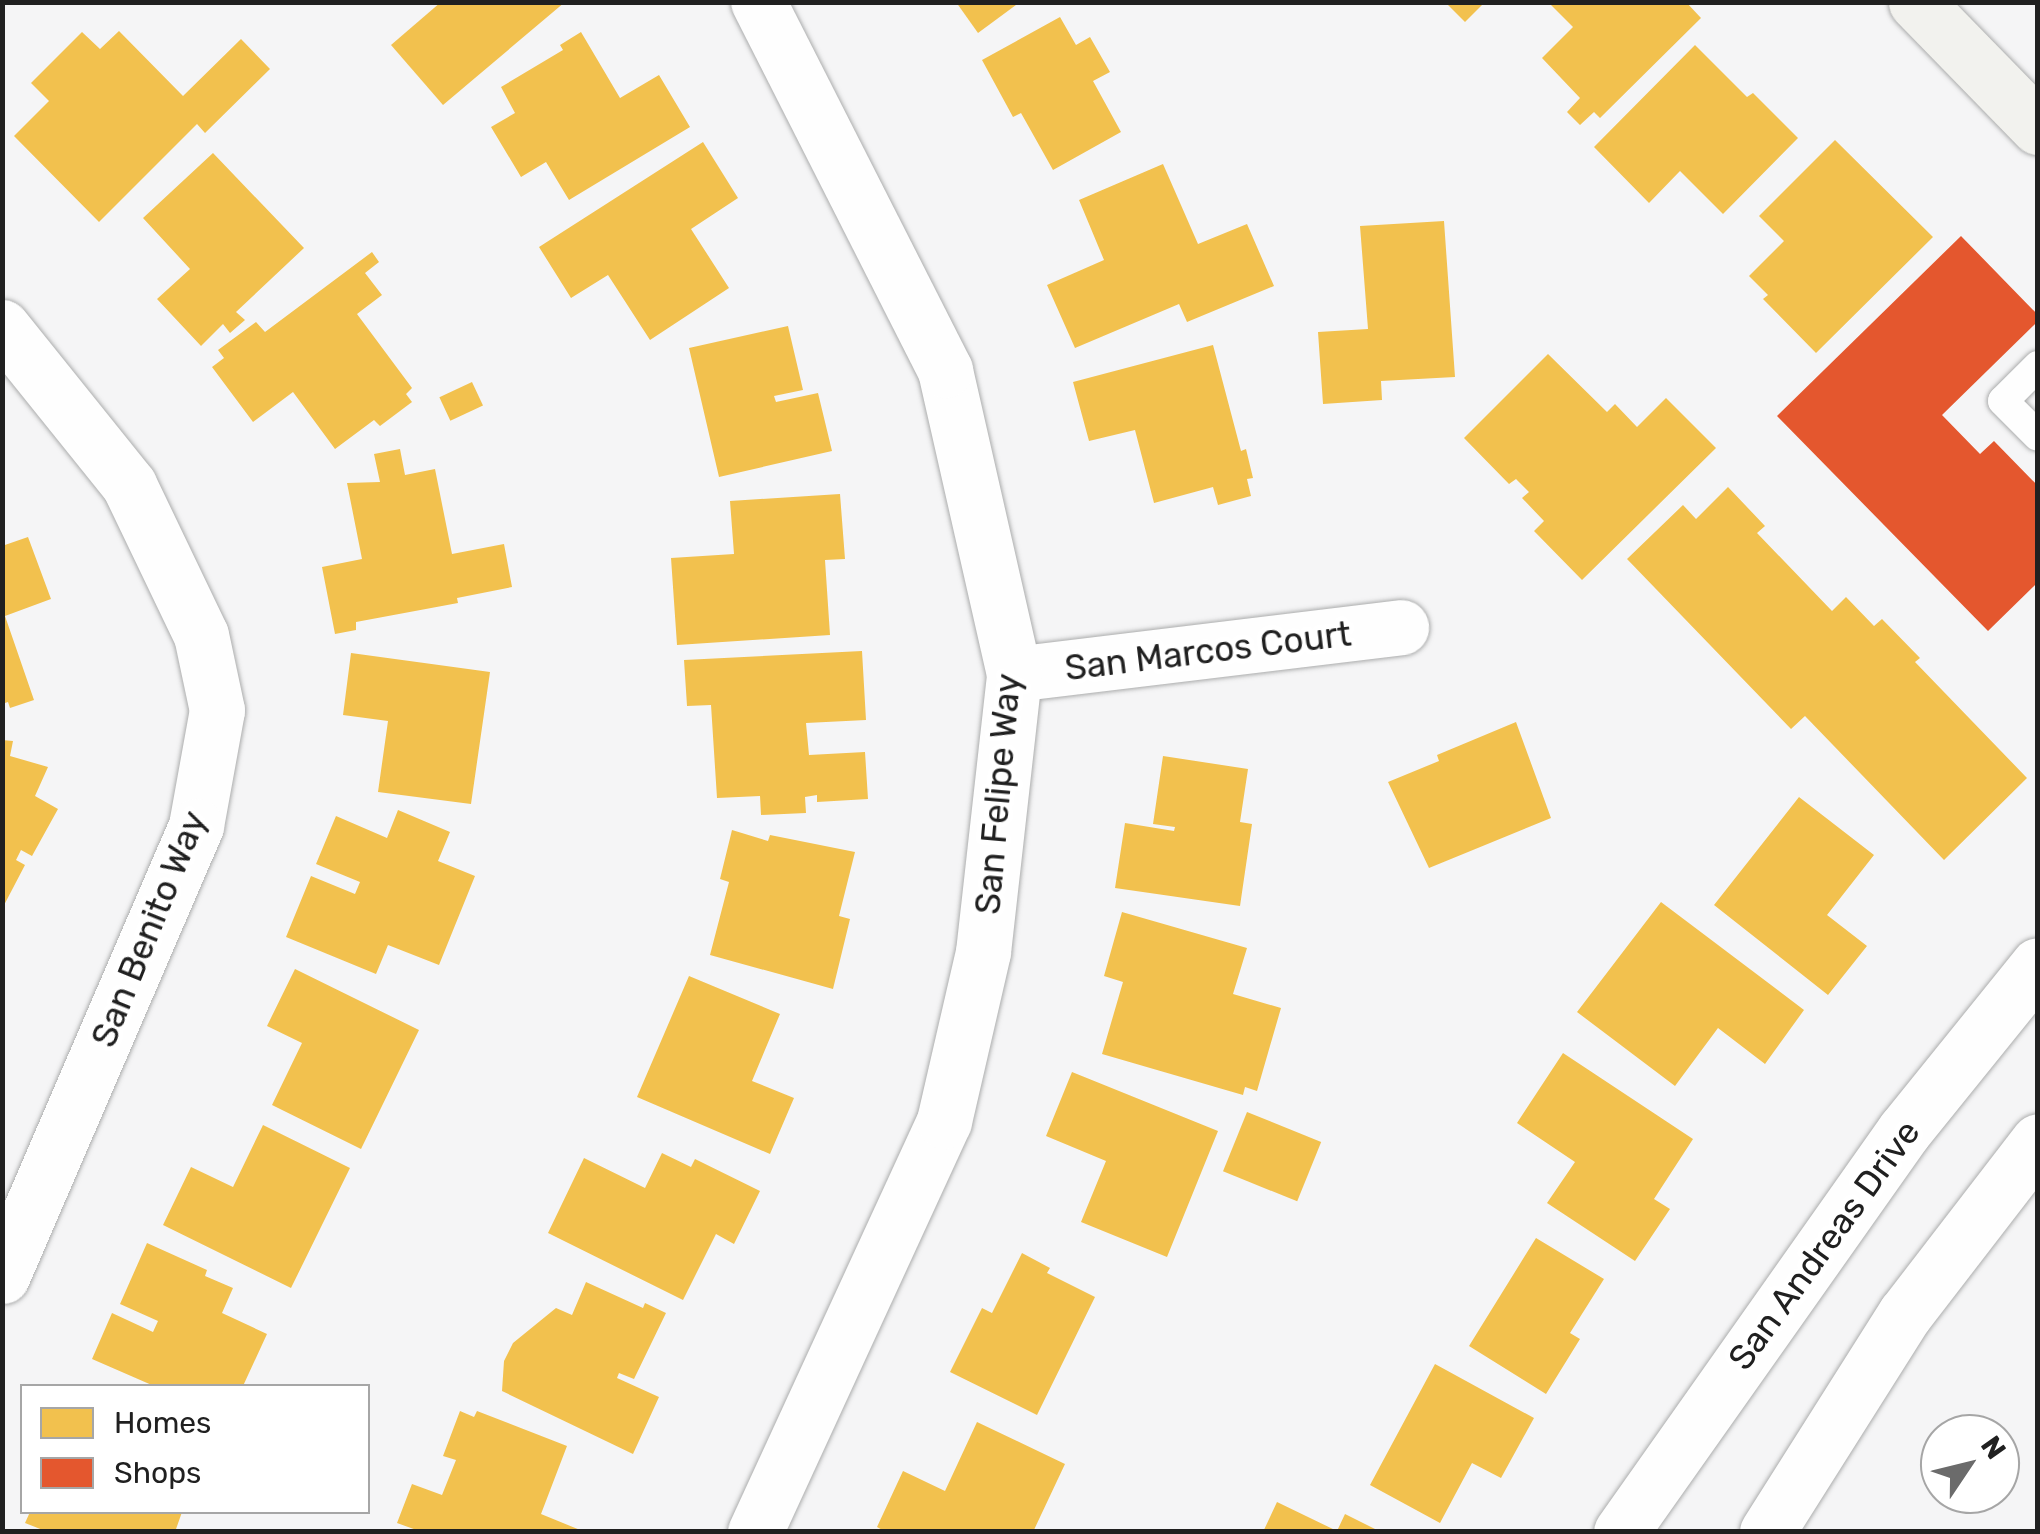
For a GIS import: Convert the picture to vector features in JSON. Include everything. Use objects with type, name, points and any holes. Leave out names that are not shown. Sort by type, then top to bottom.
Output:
[{"type":"main road","points":[[1916,2],[2038,127]]},
{"type":"street","name":"San Felipe Way","points":[[755,1532],[944,1121],[983,952],[1014,674],[945,370],[758,2]]},
{"type":"street","name":"San Benito Way","points":[[2,327],[129,485],[201,636],[217,710],[196,826],[2,1276]]},
{"type":"street","name":"San Marcos Court","points":[[1014,674],[1401,627]]},
{"type":"street","name":"San Andreas Drive","points":[[1621,1532],[1904,1132],[2038,965]]},
{"type":"street","points":[[1767,1532],[1905,1314],[2038,1141]]},
{"type":"lane","points":[[2038,366],[2004,401],[2038,436]]},
{"type":"building: Homes","points":[[441,2],[565,2],[443,105],[391,45]]},
{"type":"building: Homes","points":[[956,2],[1020,2],[978,33]]},
{"type":"building: Homes","points":[[1445,2],[1485,2],[1465,22]]},
{"type":"building: Homes","points":[[1548,2],[1686,2],[1701,18],[1600,118],[1594,112],[1580,125],[1567,112],[1580,98],[1542,58],[1573,27]]},
{"type":"building: Homes","points":[[1060,17],[1076,45],[1090,37],[1110,72],[1093,81],[1121,132],[1053,170],[1021,113],[1013,117],[982,60]]},
{"type":"building: Homes","points":[[119,31],[183,96],[241,39],[270,69],[205,133],[197,124],[99,222],[14,136],[49,101],[31,83],[82,32],[100,49]]},
{"type":"building: Homes","points":[[581,32],[620,98],[659,75],[690,127],[569,200],[546,162],[521,177],[491,127],[515,113],[501,87],[563,50],[560,45]]},
{"type":"building: Homes","points":[[1695,45],[1747,97],[1753,93],[1798,138],[1723,214],[1680,171],[1649,203],[1594,147]]},
{"type":"building: Homes","points":[[1835,140],[1933,237],[1816,353],[1763,299],[1768,295],[1749,276],[1784,241],[1759,216]]},
{"type":"building: Homes","points":[[703,142],[738,198],[691,229],[729,288],[650,340],[608,275],[571,298],[539,247]]},
{"type":"building: Homes","points":[[213,153],[304,248],[236,312],[245,320],[230,333],[223,324],[201,346],[157,299],[190,269],[143,218]]},
{"type":"building: Homes","points":[[1163,164],[1198,244],[1247,224],[1274,286],[1187,322],[1179,304],[1075,348],[1047,285],[1104,260],[1079,200]]},
{"type":"building: Homes","points":[[1444,221],[1455,377],[1381,381],[1382,400],[1323,404],[1318,332],[1368,329],[1360,226]]},
{"type":"building: Homes","points":[[372,252],[379,262],[365,273],[382,295],[357,314],[412,388],[406,394],[412,402],[380,426],[374,420],[335,449],[293,392],[253,422],[212,367],[224,358],[218,350],[256,322],[265,332]]},
{"type":"building: Homes","points":[[788,326],[803,390],[774,396],[776,402],[818,393],[832,451],[719,477],[689,348]]},
{"type":"building: Homes","points":[[1213,345],[1241,451],[1246,449],[1253,478],[1247,479],[1251,496],[1218,505],[1213,487],[1154,503],[1135,430],[1089,441],[1073,382]]},
{"type":"building: Homes","points":[[1548,354],[1607,412],[1615,404],[1637,427],[1666,398],[1716,448],[1582,580],[1534,531],[1544,521],[1522,498],[1529,492],[1516,479],[1509,484],[1464,438]]},
{"type":"building: Homes","points":[[472,382],[483,406],[450,421],[439,397]]},
{"type":"building: Homes","points":[[400,449],[405,475],[435,469],[452,554],[504,544],[512,587],[457,598],[458,603],[356,622],[356,630],[335,634],[322,567],[362,559],[347,483],[380,482],[374,454]]},
{"type":"building: Homes","points":[[1728,487],[1765,526],[1757,533],[1832,611],[1846,597],[1874,626],[1882,619],[1920,658],[1915,662],[2027,778],[1944,860],[1805,716],[1791,729],[1627,559],[1683,505],[1696,519]]},
{"type":"building: Homes","points":[[840,494],[845,559],[825,560],[830,635],[677,645],[671,558],[734,554],[730,501]]},
{"type":"building: Homes","points":[[28,537],[51,599],[5,616],[34,700],[10,708],[8,702],[2,704],[2,546]]},
{"type":"building: Homes","points":[[862,651],[866,720],[806,723],[809,755],[865,752],[868,799],[817,802],[817,795],[805,797],[806,813],[761,815],[760,796],[717,798],[711,705],[687,706],[684,660]]},
{"type":"building: Homes","points":[[351,653],[490,672],[471,804],[378,792],[388,721],[343,715]]},
{"type":"building: Homes","points":[[1516,722],[1551,818],[1429,868],[1388,782],[1439,761],[1437,755]]},
{"type":"building: Homes","points":[[2,740],[13,741],[10,756],[48,767],[35,796],[58,809],[32,856],[21,850],[16,860],[25,865],[2,909]]},
{"type":"building: Homes","points":[[1163,756],[1248,769],[1240,822],[1252,824],[1240,906],[1115,888],[1125,823],[1174,831],[1175,827],[1153,824]]},
{"type":"building: Homes","points":[[1799,797],[1874,855],[1827,915],[1867,946],[1828,995],[1714,905]]},
{"type":"building: Homes","points":[[398,810],[450,832],[438,861],[475,876],[439,965],[388,945],[376,974],[286,937],[311,876],[355,894],[360,882],[316,864],[336,816],[387,838]]},
{"type":"building: Homes","points":[[732,830],[768,841],[770,835],[855,852],[839,916],[850,919],[833,989],[710,955],[729,882],[720,879]]},
{"type":"building: Homes","points":[[1661,902],[1804,1010],[1765,1064],[1718,1028],[1675,1086],[1577,1012]]},
{"type":"building: Homes","points":[[1122,912],[1247,948],[1233,994],[1281,1008],[1257,1091],[1245,1087],[1243,1095],[1102,1054],[1123,982],[1104,976]]},
{"type":"building: Homes","points":[[295,969],[419,1030],[361,1149],[272,1105],[302,1043],[267,1026]]},
{"type":"building: Homes","points":[[689,976],[780,1014],[752,1081],[794,1098],[770,1154],[637,1097]]},
{"type":"building: Homes","points":[[1563,1053],[1693,1139],[1654,1199],[1670,1209],[1635,1261],[1547,1203],[1575,1162],[1517,1123]]},
{"type":"building: Homes","points":[[1072,1072],[1218,1131],[1167,1257],[1081,1222],[1106,1161],[1046,1136]]},
{"type":"building: Homes","points":[[1247,1112],[1321,1142],[1297,1201],[1223,1171]]},
{"type":"building: Homes","points":[[263,1125],[350,1168],[291,1288],[163,1225],[191,1167],[233,1187]]},
{"type":"building: Homes","points":[[662,1153],[691,1167],[695,1159],[760,1191],[734,1244],[716,1234],[683,1300],[548,1233],[584,1158],[645,1188]]},
{"type":"building: Homes","points":[[1536,1238],[1604,1279],[1570,1333],[1580,1339],[1546,1394],[1469,1346]]},
{"type":"building: Homes","points":[[147,1243],[207,1270],[205,1276],[233,1288],[222,1313],[267,1334],[244,1384],[149,1384],[92,1359],[112,1313],[153,1332],[158,1321],[120,1304]]},
{"type":"building: Homes","points":[[1022,1253],[1050,1268],[1047,1273],[1095,1297],[1037,1415],[950,1372],[982,1308],[992,1313]]},
{"type":"building: Homes","points":[[586,1282],[643,1308],[645,1303],[666,1313],[634,1379],[619,1373],[617,1378],[659,1397],[633,1454],[502,1391],[504,1361],[513,1343],[556,1308],[572,1315]]},
{"type":"building: Homes","points":[[1435,1364],[1534,1418],[1501,1478],[1472,1463],[1440,1523],[1370,1485]]},
{"type":"building: Homes","points":[[460,1411],[474,1417],[477,1411],[567,1446],[541,1514],[585,1532],[422,1532],[397,1523],[412,1484],[442,1495],[456,1460],[443,1456]]},
{"type":"building: Homes","points":[[977,1422],[1065,1464],[1033,1532],[886,1532],[877,1527],[903,1471],[945,1491]]},
{"type":"building: Homes","points":[[1277,1502],[1337,1531],[1345,1514],[1381,1532],[1263,1532]]},
{"type":"building: Homes","points":[[29,1514],[181,1514],[175,1532],[48,1532],[25,1523]]},
{"type":"building: Shops","points":[[1961,236],[2038,315],[2038,321],[1942,415],[1980,454],[1994,441],[2038,486],[2038,582],[1988,631],[1777,416]]}]
